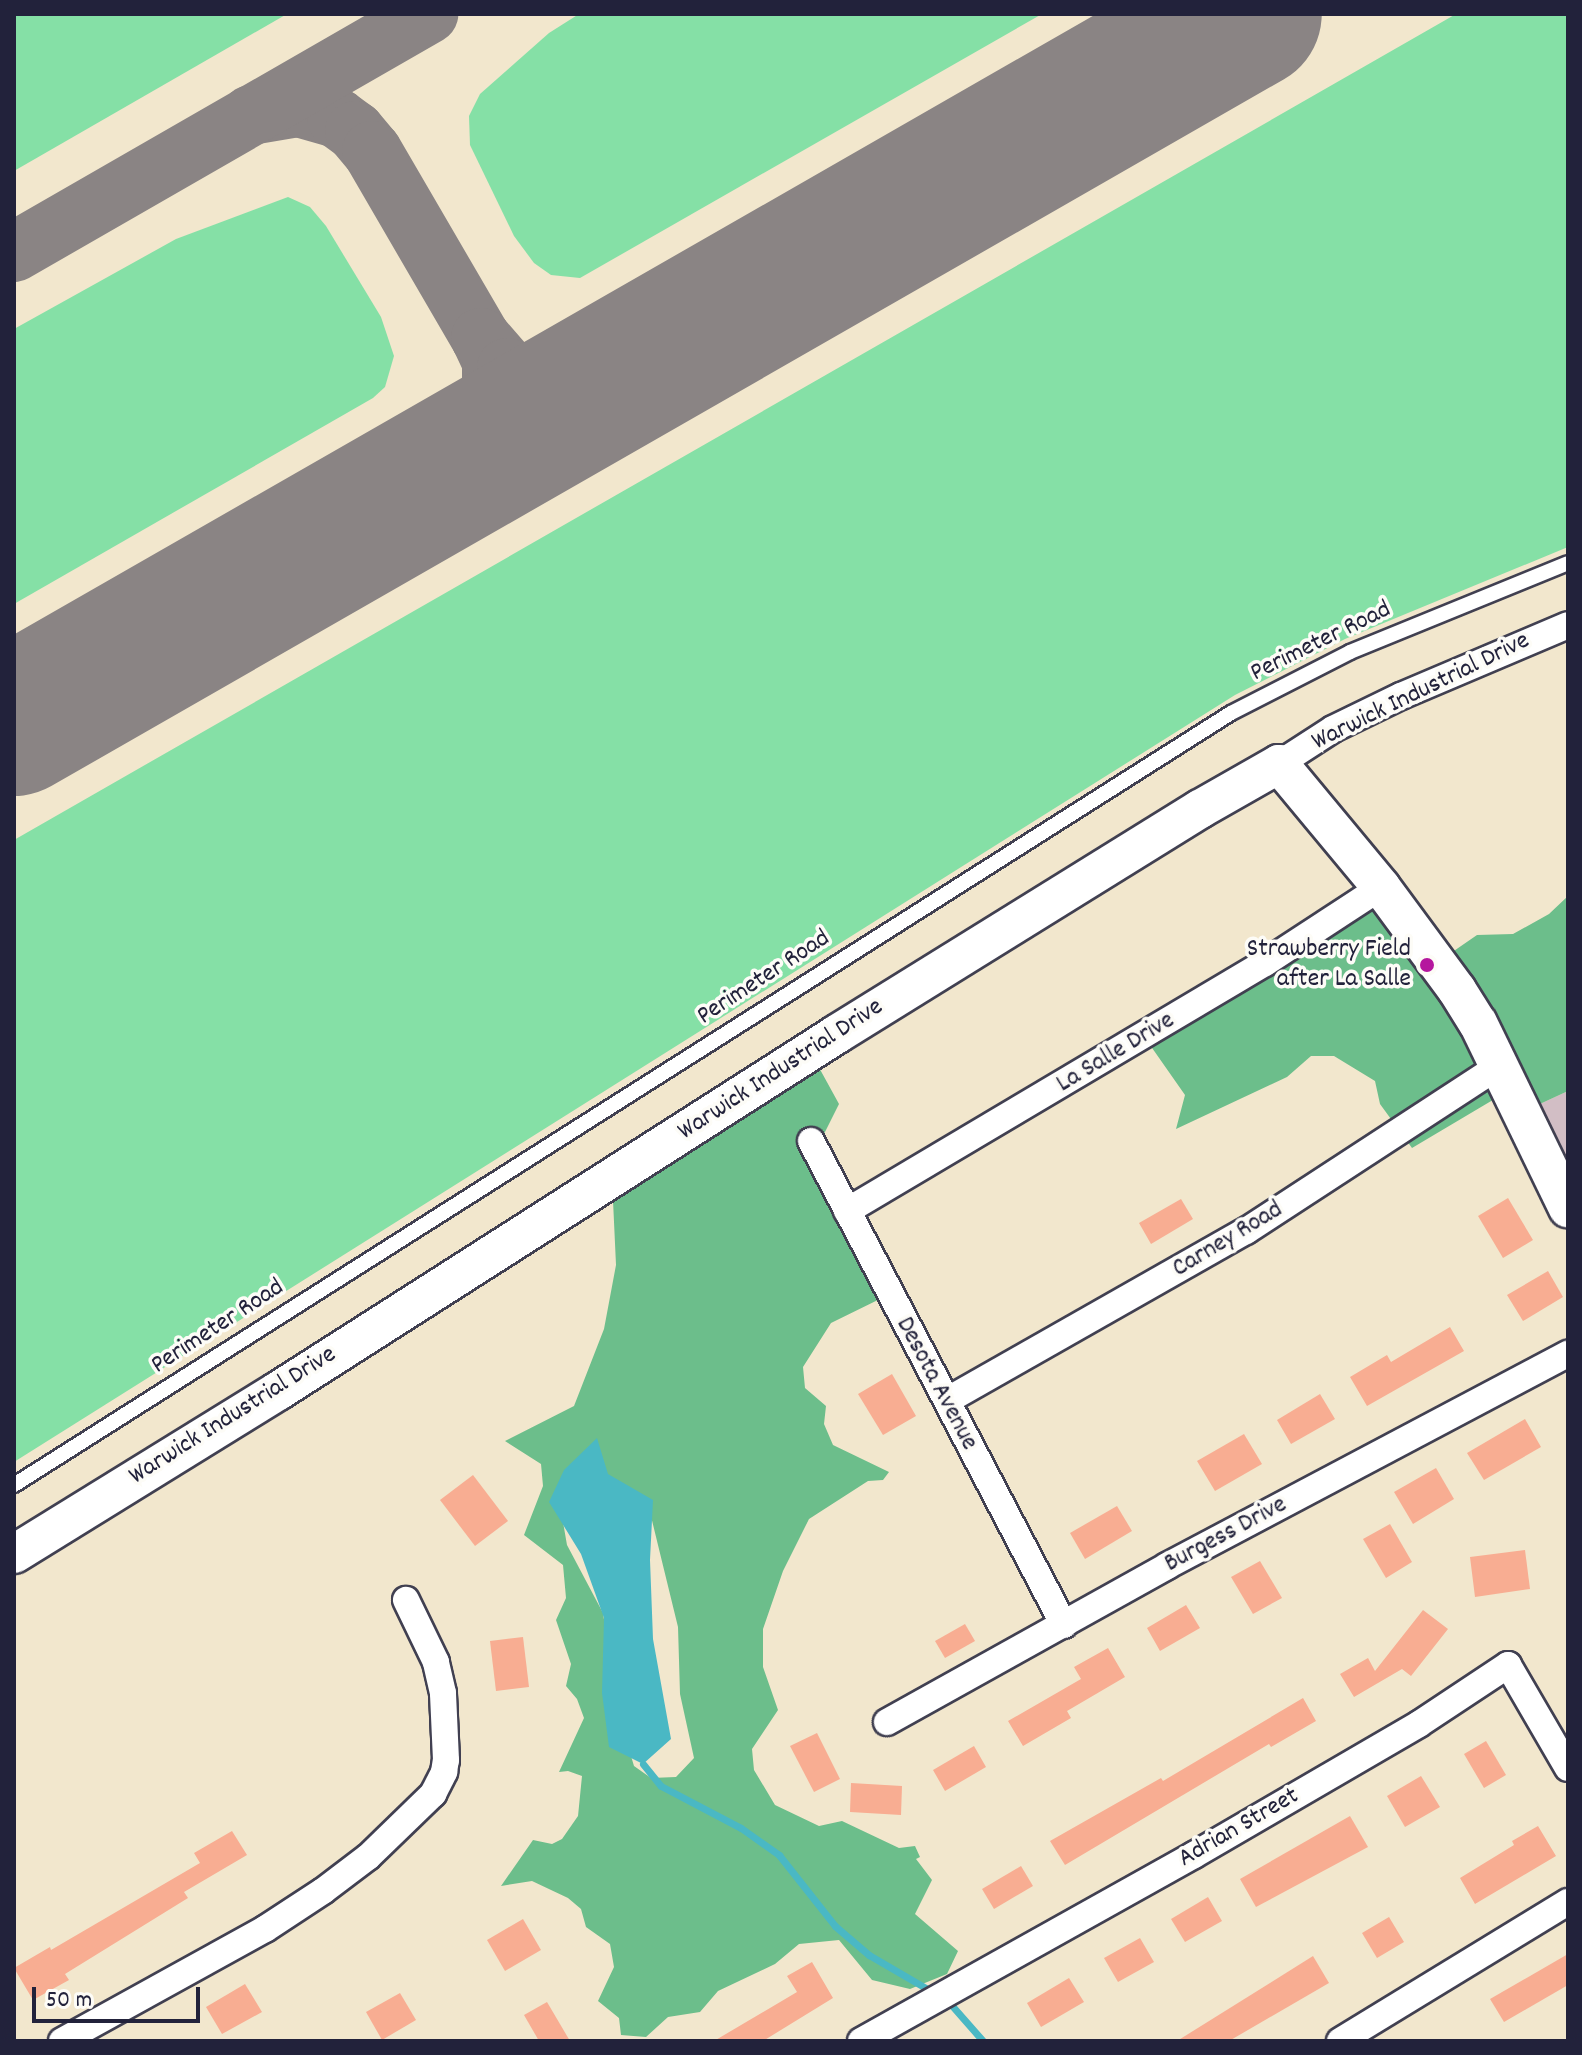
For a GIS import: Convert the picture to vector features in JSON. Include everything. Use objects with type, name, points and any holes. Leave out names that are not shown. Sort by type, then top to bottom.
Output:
[{"type":"street","name":"Warwick Industrial Drive","points":[[14,1554],[278,1391],[403,1308],[927,977],[1333,729],[1401,696],[1568,625]]},
{"type":"street","points":[[1279,764],[1381,887],[1457,990],[1499,1066],[1568,1208]]},
{"type":"street","name":"La Salle Drive","points":[[847,1211],[1252,971],[1381,887]]},
{"type":"street","name":"Carney Road","points":[[948,1400],[1246,1231],[1499,1066]]},
{"type":"street","name":"Desota Avenue","points":[[811,1141],[1064,1625]]},
{"type":"street","name":"Burgess Drive","points":[[887,1722],[1568,1354]]},
{"type":"street","points":[[62,2041],[265,1929],[323,1891],[368,1857],[433,1794],[446,1760],[443,1693],[436,1662],[406,1600]]},
{"type":"street","name":"Adrian Street","points":[[861,2041],[1194,1855],[1419,1724],[1508,1665],[1568,1768]]},
{"type":"street","points":[[1340,2041],[1568,1902]]},
{"type":"lane","name":"Perimeter Road","points":[[14,1485],[1231,713],[1364,646],[1568,563]]},
{"type":"shaded area","points":[[1568,1091],[1568,1202],[1529,1109]]},
{"type":"green space","points":[[14,14],[287,14],[14,171]]},
{"type":"green space","points":[[579,14],[1042,14],[580,278],[551,275],[534,263],[514,236],[470,145],[469,116],[480,94],[549,33]]},
{"type":"green space","points":[[1456,14],[1568,14],[1568,547],[1345,639],[1235,695],[14,1462],[14,840]]},
{"type":"green space","points":[[288,197],[310,207],[326,226],[381,317],[394,356],[385,387],[373,398],[14,604],[14,329],[176,239]]},
{"type":"green space","points":[[1568,896],[1568,1091],[1529,1109],[1508,1091],[1412,1148],[1380,1104],[1375,1081],[1334,1056],[1311,1056],[1287,1077],[1176,1129],[1185,1095],[1150,1045],[1384,897],[1435,964],[1477,935],[1513,934],[1549,914]]},
{"type":"green space","points":[[811,1053],[839,1104],[815,1152],[886,1296],[831,1323],[803,1367],[805,1388],[826,1406],[824,1424],[833,1445],[889,1472],[883,1480],[868,1481],[809,1519],[783,1571],[763,1629],[763,1667],[778,1710],[752,1749],[754,1770],[775,1805],[819,1826],[842,1821],[899,1848],[915,1846],[920,1857],[916,1859],[932,1880],[915,1914],[958,1951],[947,1974],[910,1989],[872,1980],[839,1940],[799,1944],[775,1964],[718,1991],[700,2012],[668,2017],[646,2037],[621,2035],[619,2018],[598,2001],[614,1967],[610,1944],[586,1927],[581,1909],[568,1898],[532,1881],[501,1886],[533,1840],[552,1844],[562,1839],[578,1816],[582,1776],[568,1771],[559,1772],[584,1718],[577,1699],[566,1686],[571,1664],[556,1620],[566,1598],[563,1565],[524,1535],[543,1486],[541,1464],[505,1441],[574,1406],[604,1329],[616,1265],[612,1179]],"holes":[[[647,1500],[678,1627],[680,1694],[694,1758],[676,1777],[651,1778],[634,1766],[619,1716],[603,1613],[567,1545],[563,1522]]]},
{"type":"water","points":[[597,1438],[608,1474],[653,1500],[650,1560],[653,1639],[671,1739],[643,1764],[609,1747],[602,1693],[604,1618],[581,1554],[549,1502],[564,1470]]},
{"type":"building","points":[[1508,1198],[1533,1240],[1503,1258],[1478,1216]]},
{"type":"building","points":[[1181,1199],[1193,1219],[1151,1244],[1139,1223]]},
{"type":"building","points":[[1548,1271],[1563,1297],[1523,1321],[1507,1295]]},
{"type":"building","points":[[1450,1327],[1464,1351],[1367,1406],[1350,1377],[1387,1355],[1391,1362]]},
{"type":"building","points":[[892,1374],[916,1416],[883,1435],[858,1394]]},
{"type":"building","points":[[1320,1394],[1335,1419],[1291,1444],[1277,1420]]},
{"type":"building","points":[[1525,1419],[1541,1447],[1484,1480],[1467,1453]]},
{"type":"building","points":[[1244,1434],[1262,1464],[1215,1491],[1197,1461]]},
{"type":"building","points":[[1436,1468],[1454,1499],[1413,1524],[1394,1492]]},
{"type":"building","points":[[473,1475],[508,1521],[475,1546],[440,1500]]},
{"type":"building","points":[[1117,1506],[1132,1531],[1085,1559],[1070,1533]]},
{"type":"building","points":[[1390,1524],[1412,1562],[1386,1578],[1363,1539]]},
{"type":"building","points":[[1525,1550],[1530,1589],[1475,1597],[1470,1557]]},
{"type":"building","points":[[1260,1561],[1282,1598],[1253,1614],[1231,1577]]},
{"type":"building","points":[[1186,1605],[1200,1628],[1160,1651],[1147,1628]]},
{"type":"building","points":[[1423,1610],[1448,1629],[1411,1676],[1402,1669],[1354,1697],[1340,1674],[1368,1658],[1375,1671]]},
{"type":"building","points":[[965,1624],[975,1641],[945,1658],[935,1641]]},
{"type":"building","points":[[523,1637],[529,1687],[496,1691],[490,1641]]},
{"type":"building","points":[[1108,1648],[1125,1677],[1067,1711],[1071,1718],[1023,1746],[1008,1721],[1081,1679],[1074,1667]]},
{"type":"building","points":[[1303,1698],[1316,1721],[1271,1747],[1269,1744],[1065,1865],[1050,1841],[1161,1778],[1163,1781]]},
{"type":"building","points":[[817,1733],[840,1779],[814,1792],[790,1746]]},
{"type":"building","points":[[1486,1741],[1506,1775],[1484,1788],[1464,1754]]},
{"type":"building","points":[[974,1746],[986,1767],[945,1791],[933,1770]]},
{"type":"building","points":[[1421,1776],[1440,1807],[1405,1827],[1387,1796]]},
{"type":"building","points":[[851,1783],[902,1786],[901,1815],[850,1812]]},
{"type":"building","points":[[1350,1816],[1368,1847],[1256,1907],[1240,1879]]},
{"type":"building","points":[[1538,1826],[1556,1856],[1475,1904],[1460,1878],[1514,1845],[1512,1841]]},
{"type":"building","points":[[232,1831],[247,1855],[184,1892],[188,1898],[65,1974],[69,1980],[33,2000],[14,1968],[50,1947],[51,1950],[200,1863],[194,1853]]},
{"type":"building","points":[[1021,1866],[1033,1886],[994,1909],[982,1889]]},
{"type":"building","points":[[1208,1897],[1222,1921],[1185,1942],[1171,1919]]},
{"type":"building","points":[[1389,1917],[1404,1942],[1377,1958],[1362,1933]]},
{"type":"building","points":[[523,1919],[541,1950],[505,1971],[487,1940]]},
{"type":"building","points":[[1140,1938],[1154,1962],[1118,1982],[1104,1958]]},
{"type":"building","points":[[1568,1954],[1568,1985],[1504,2022],[1490,1999]]},
{"type":"building","points":[[1313,1956],[1329,1983],[1229,2041],[1177,2041]]},
{"type":"building","points":[[812,1962],[833,1998],[763,2041],[714,2041],[797,1992],[787,1976]]},
{"type":"building","points":[[1069,1978],[1084,2002],[1041,2027],[1027,2003]]},
{"type":"building","points":[[245,1984],[262,2012],[222,2034],[206,2007]]},
{"type":"building","points":[[400,1993],[416,2020],[382,2040],[366,2012]]},
{"type":"building","points":[[547,2002],[570,2041],[539,2041],[524,2015]]},
{"type":"waterway","points":[[643,1764],[661,1786],[741,1828],[779,1855],[835,1926],[869,1955],[936,1994]]},
{"type":"waterway","points":[[947,2000],[983,2041]]},
{"type":"taxiway","points":[[14,252],[428,14]]},
{"type":"taxiway","points":[[251,115],[298,107],[337,118],[355,131],[372,151],[481,338],[492,362],[492,404],[473,443],[445,472]]},
{"type":"taxiway","points":[[481,338],[507,368],[540,384],[579,384],[623,370]]},
{"type":"runway","points":[[14,721],[1247,14]]},
{"type":"place","name":"Strawberry Field after La Salle","points":[[1427,965]]}]
